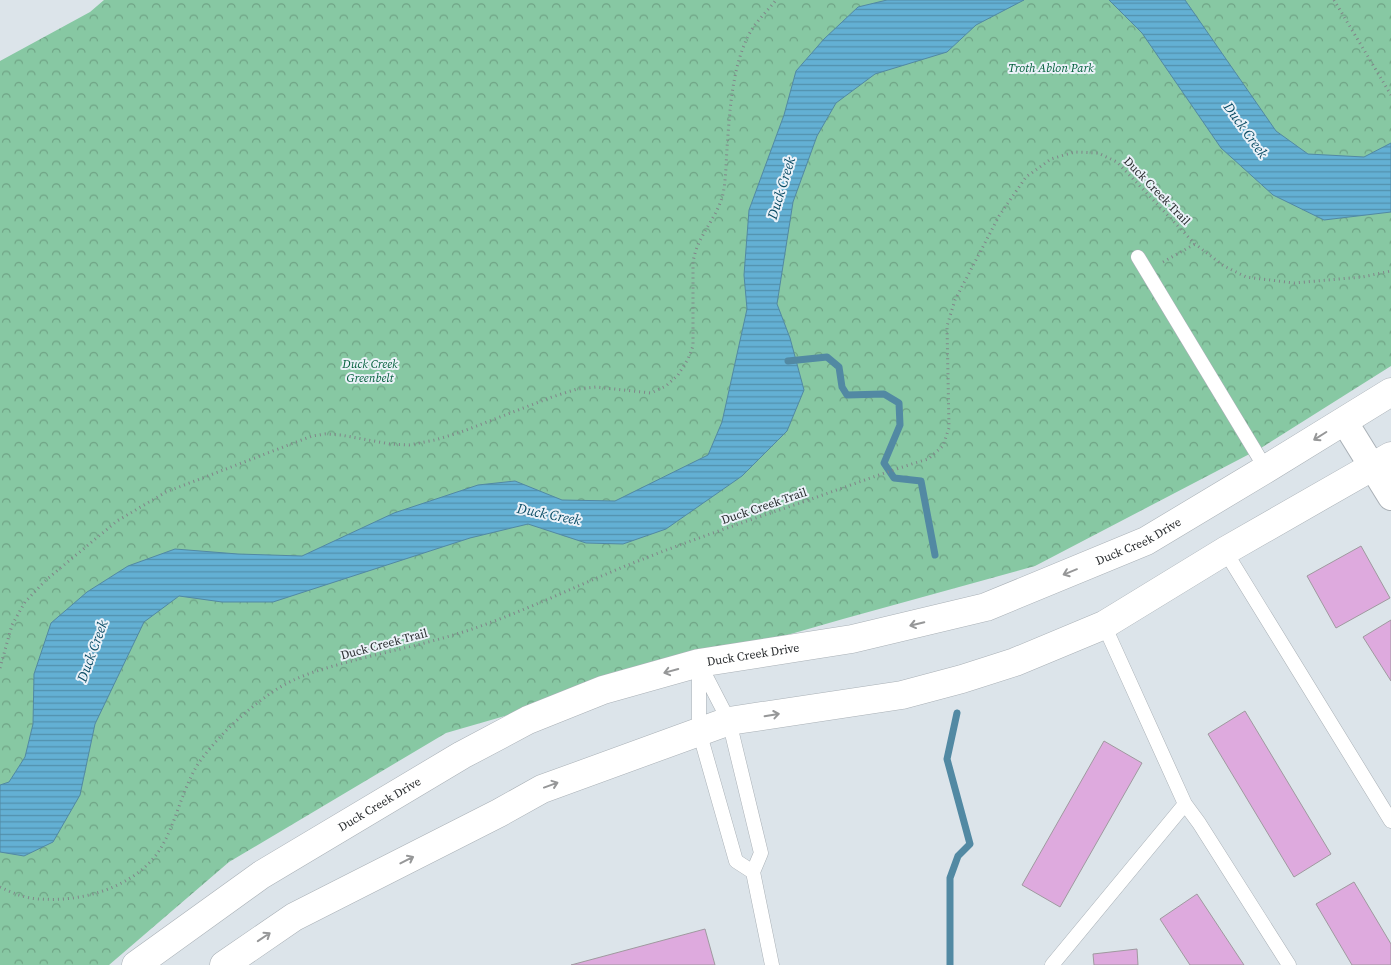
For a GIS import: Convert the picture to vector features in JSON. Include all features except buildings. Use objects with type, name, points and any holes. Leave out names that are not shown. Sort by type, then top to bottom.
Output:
[{"type":"main road","name":"Duck Creek Drive","points":[[136,965],[261,875],[505,731],[603,690],[699,663],[852,639],[986,607],[1146,541],[1391,392]]},
{"type":"main road","points":[[224,965],[294,918],[542,789],[729,721],[902,695],[1015,662],[1104,625],[1225,551],[1382,462]]},
{"type":"street","points":[[1344,421],[1382,462],[1391,497]]},
{"type":"lane","points":[[1138,257],[1266,469]]},
{"type":"lane","points":[[1225,551],[1391,821]]},
{"type":"lane","points":[[1104,625],[1185,804],[1289,965]]},
{"type":"lane","points":[[699,663],[729,721],[761,854],[753,872],[772,965]]},
{"type":"lane","points":[[699,663],[699,731],[736,861],[753,872]]},
{"type":"lane","points":[[1052,965],[1185,804]]},
{"type":"path","points":[[0,668],[12,626],[25,602],[46,580],[118,521],[166,492],[312,436],[325,434],[341,435],[390,444],[409,445],[461,432],[577,389],[596,387],[652,392],[666,386],[678,375],[694,346],[692,263],[698,242],[718,210],[723,194],[734,80],[745,45],[753,28],[776,0]]},
{"type":"path","points":[[1334,0],[1391,95]]},
{"type":"path","name":"Duck Creek Trail","points":[[0,888],[40,900],[65,899],[94,895],[129,878],[157,853],[164,841],[190,779],[200,762],[221,736],[241,716],[276,690],[319,670],[455,635],[489,624],[633,563],[928,459],[943,446],[949,428],[947,326],[955,300],[999,216],[1026,177],[1051,159],[1074,152],[1098,153],[1117,162],[1195,244],[1224,266],[1246,277],[1294,283],[1362,277],[1391,271]]},
{"type":"path","points":[[1147,271],[1195,244]]},
{"type":"green space","name":"Duck Creek Greenbelt","points":[[104,0],[1391,0],[1391,366],[1261,448],[1035,566],[446,733],[229,862],[109,965],[0,965],[0,61],[90,12]]},
{"type":"water","name":"Duck Creek","points":[[887,0],[1024,0],[976,25],[947,52],[875,74],[836,103],[817,136],[793,202],[777,304],[790,338],[804,390],[787,431],[742,476],[666,529],[623,544],[586,543],[528,524],[470,538],[273,602],[222,602],[179,596],[144,622],[95,724],[80,795],[53,842],[24,856],[0,852],[0,785],[9,782],[25,757],[33,724],[34,674],[51,623],[87,592],[128,566],[175,549],[238,554],[302,556],[394,513],[478,485],[515,481],[562,500],[615,501],[708,455],[722,422],[747,309],[744,275],[749,210],[784,115],[796,71],[824,39],[858,7]]},
{"type":"water","name":"Duck Creek","points":[[1109,0],[1185,0],[1276,131],[1308,154],[1364,157],[1391,143],[1391,212],[1324,220],[1273,195],[1221,148],[1142,33]]},
{"type":"waterway","points":[[788,361],[827,357],[839,367],[842,387],[847,395],[884,394],[899,403],[900,425],[884,463],[894,478],[921,481],[935,555]]},
{"type":"waterway","points":[[950,965],[950,878],[958,856],[970,844],[947,759],[957,713]]},
{"type":"park label","name":"Troth Ablon Park","points":[[1051,68]]}]
